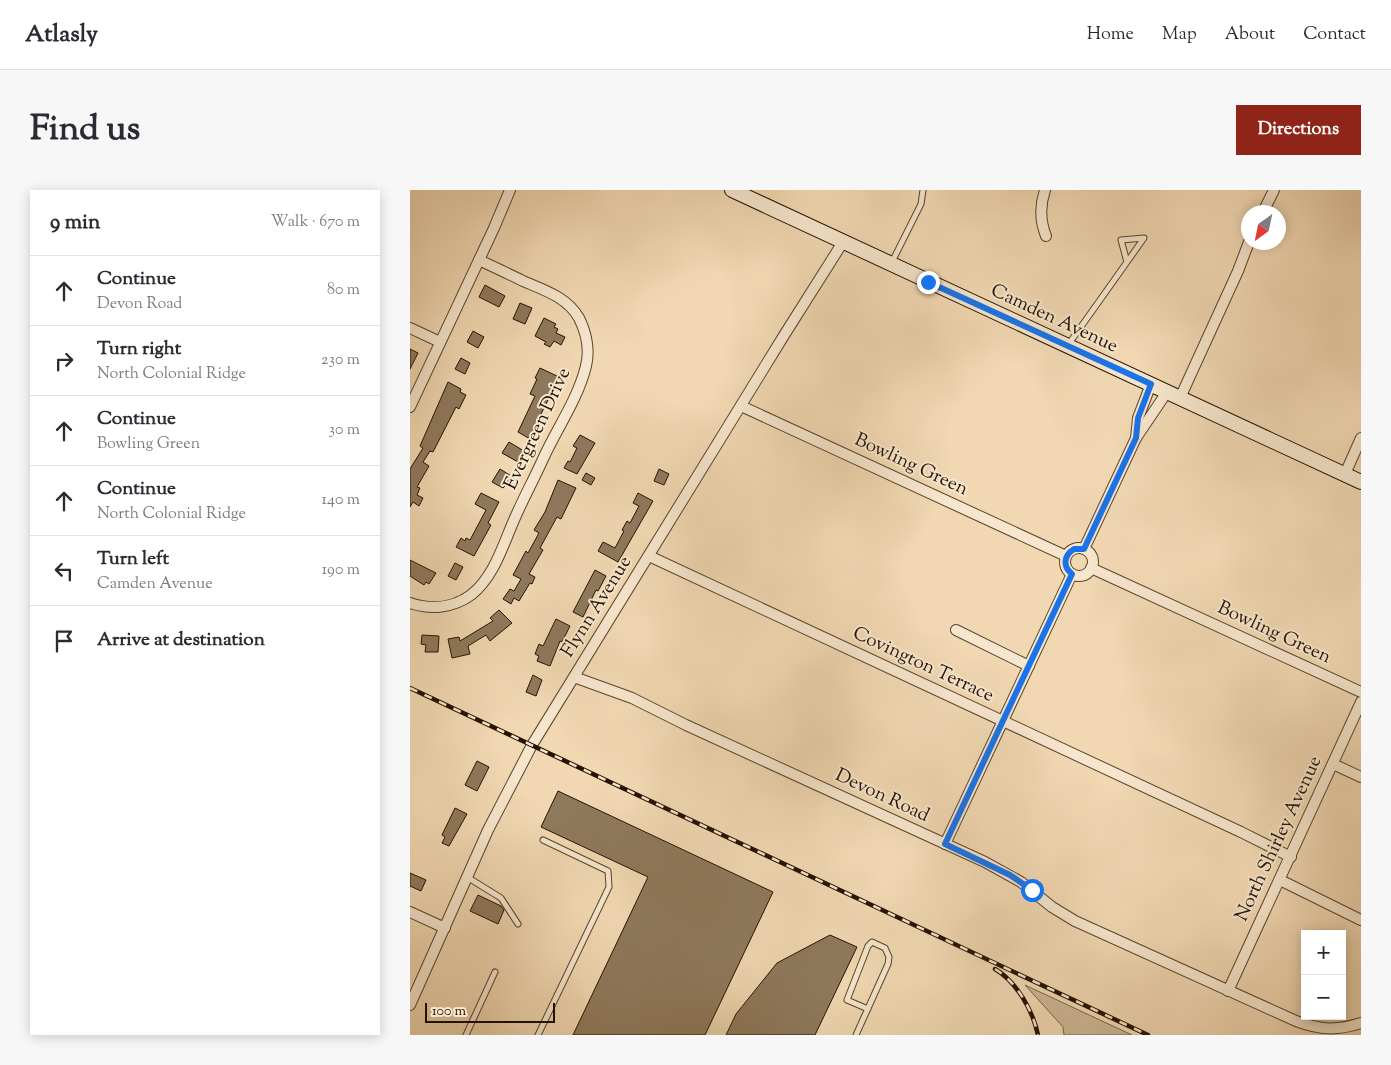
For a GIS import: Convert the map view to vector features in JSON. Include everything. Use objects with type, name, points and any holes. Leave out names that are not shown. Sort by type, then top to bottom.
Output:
[{"type":"main road","name":"Camden Avenue","points":[[732,190],[1361,482]]},
{"type":"street","points":[[410,407],[510,190]]},
{"type":"street","points":[[1045,190],[1041,207],[1043,228],[1046,236]]},
{"type":"street","points":[[1266,205],[1274,190]]},
{"type":"street","name":"Flynn Avenue","points":[[410,1005],[512,782],[574,677],[843,242]]},
{"type":"street","points":[[1180,398],[1246,250]]},
{"type":"street","name":"Evergreen Drive","points":[[410,603],[436,607],[454,604],[471,595],[484,581],[498,557],[543,459],[569,409],[586,368],[586,341],[582,325],[574,311],[561,298],[479,260]]},
{"type":"street","points":[[410,328],[440,342]]},
{"type":"street","points":[[1136,438],[1138,418],[1151,384]]},
{"type":"street","points":[[1084,549],[1136,438],[1167,392]]},
{"type":"street","name":"Bowling Green","points":[[741,406],[1066,556]]},
{"type":"street","points":[[1345,474],[1361,438]]},
{"type":"street","points":[[1074,549],[1084,549],[1091,555],[1091,568],[1085,574],[1077,576],[1072,574],[1067,568],[1065,564],[1066,556],[1074,549]]},
{"type":"street","name":"Covington Terrace","points":[[649,556],[1241,832],[1290,857]]},
{"type":"street","name":"Bowling Green","points":[[1091,568],[1361,692]]},
{"type":"street","points":[[945,844],[1072,574]]},
{"type":"street","points":[[956,630],[1029,666]]},
{"type":"street","name":"Devon Road","points":[[574,677],[632,698],[686,725],[1010,875],[1052,908],[1075,921],[1228,991],[1306,1025],[1330,1030],[1342,1029],[1361,1023]]},
{"type":"street","name":"North Shirley Avenue","points":[[1228,991],[1361,702]]},
{"type":"street","points":[[1333,764],[1361,777]]},
{"type":"street","points":[[1280,880],[1361,920]]},
{"type":"street","points":[[410,912],[445,928]]},
{"type":"lane","points":[[891,265],[920,204],[923,190]]},
{"type":"lane","points":[[1068,345],[1128,262],[1144,238],[1121,240],[1128,262]]},
{"type":"lane","points":[[538,1035],[609,887],[608,871],[543,840]]},
{"type":"lane","points":[[467,877],[501,898],[518,924]]},
{"type":"lane","points":[[856,1035],[868,1009],[888,964],[889,957],[885,948],[872,942],[868,946],[847,998],[847,1000],[868,1009]]},
{"type":"lane","points":[[466,1035],[494,972]]},
{"type":"shaded area","points":[[1025,985],[1132,1035],[1064,1035],[1063,1027]]},
{"type":"building","points":[[485,285],[505,296],[499,307],[479,297]]},
{"type":"building","points":[[520,303],[532,308],[525,324],[513,319]]},
{"type":"building","points":[[544,318],[556,324],[554,327],[558,329],[556,333],[565,337],[561,345],[554,341],[550,347],[544,344],[546,342],[535,336]]},
{"type":"building","points":[[473,331],[484,337],[478,348],[467,342]]},
{"type":"building","points":[[410,349],[418,353],[410,369]]},
{"type":"building","points":[[461,358],[470,363],[465,374],[455,369]]},
{"type":"building","points":[[540,368],[557,376],[530,439],[518,432],[535,396],[530,394]]},
{"type":"building","points":[[448,382],[461,389],[460,392],[466,395],[459,409],[456,407],[433,452],[430,451],[423,462],[429,466],[417,487],[420,488],[417,495],[423,498],[419,506],[413,502],[410,507],[410,469],[423,448],[420,446]]},
{"type":"building","points":[[580,435],[595,443],[577,474],[564,468],[568,461],[570,462],[577,448],[573,446]]},
{"type":"building","points":[[509,442],[524,451],[518,462],[502,453]]},
{"type":"building","points":[[500,469],[513,477],[503,488],[492,482]]},
{"type":"building","points":[[659,469],[669,474],[664,485],[654,481]]},
{"type":"building","points":[[586,473],[595,478],[591,485],[582,480]]},
{"type":"building","points":[[558,480],[576,488],[561,519],[557,517],[540,548],[543,550],[529,574],[535,577],[532,584],[530,583],[519,601],[514,598],[511,604],[503,599],[510,589],[514,591],[521,579],[513,575],[526,551],[528,553],[539,533],[534,530],[545,512]]},
{"type":"building","points":[[481,493],[499,502],[488,523],[491,525],[474,556],[456,547],[461,538],[465,541],[466,538],[470,540],[486,510],[475,504]]},
{"type":"building","points":[[638,493],[653,501],[618,562],[598,551],[603,542],[615,548],[627,521],[630,523],[639,506],[633,503]]},
{"type":"building","points":[[410,560],[436,573],[429,584],[426,582],[424,585],[410,576]]},
{"type":"building","points":[[455,563],[463,567],[456,580],[448,576]]},
{"type":"building","points":[[595,570],[606,576],[598,591],[596,590],[583,617],[573,612]]},
{"type":"building","points":[[499,610],[512,623],[490,641],[486,635],[468,646],[470,654],[452,658],[448,639],[459,637],[460,641],[493,621],[490,618]]},
{"type":"building","points":[[556,619],[570,626],[562,642],[560,641],[550,666],[537,661],[539,656],[535,654],[539,644],[543,646]]},
{"type":"building","points":[[422,635],[439,636],[438,652],[425,652],[426,645],[421,644]]},
{"type":"building","points":[[533,675],[542,680],[536,696],[526,692]]},
{"type":"building","points":[[477,761],[489,767],[477,791],[465,785]]},
{"type":"building","points":[[558,791],[773,892],[705,1035],[573,1035],[648,877],[541,827]]},
{"type":"building","points":[[455,808],[467,814],[449,846],[442,843],[445,837],[442,835]]},
{"type":"building","points":[[410,873],[426,880],[421,891],[410,886]]},
{"type":"building","points":[[478,895],[501,906],[504,910],[498,924],[470,911]]},
{"type":"building","points":[[830,935],[857,947],[815,1035],[726,1035],[736,1014],[777,963]]},
{"type":"railway","points":[[410,688],[1148,1035]]},
{"type":"railway","points":[[995,969],[1010,981],[1023,998],[1032,1016],[1038,1035]]},
{"type":"route","points":[[928,282],[1151,384],[1138,418],[1136,438],[1084,549],[1074,549],[1066,556],[1065,564],[1072,574],[945,844],[986,862],[1032,890]]}]
